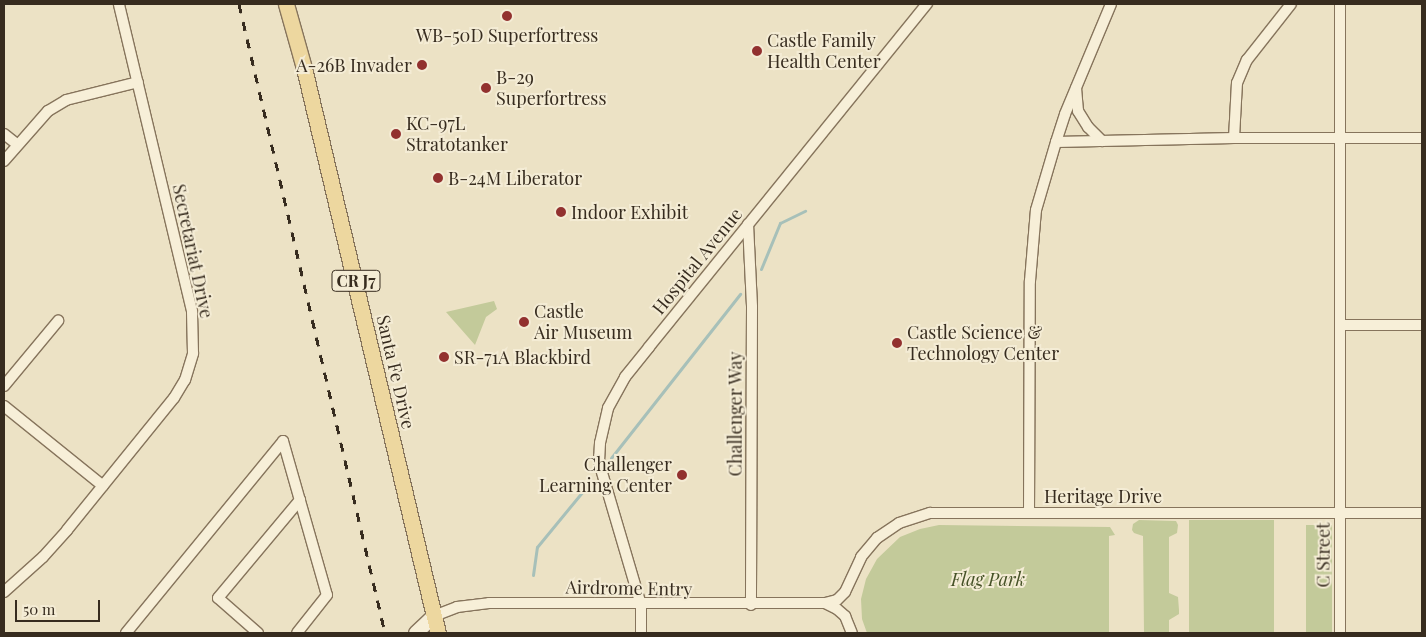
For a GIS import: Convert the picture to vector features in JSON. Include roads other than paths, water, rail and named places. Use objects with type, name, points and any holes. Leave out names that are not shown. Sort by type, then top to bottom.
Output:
[{"type":"main road","name":"Santa Fe Drive","points":[[286,4],[304,68],[438,633]]},
{"type":"main road","points":[[416,633],[434,616]]},
{"type":"street","name":"Secretariat Drive","points":[[4,592],[42,557],[103,486],[174,398],[190,367],[194,339],[192,311],[120,4]]},
{"type":"street","name":"Hospital Avenue","points":[[641,633],[641,605],[599,462],[600,443],[608,408],[625,377],[927,4]]},
{"type":"street","points":[[1029,513],[1030,281],[1036,210],[1056,142],[1110,4]]},
{"type":"street","points":[[1234,138],[1237,83],[1247,60],[1291,4]]},
{"type":"street","name":"C Street","points":[[1340,4],[1340,633]]},
{"type":"street","points":[[4,161],[48,111],[66,100],[138,82]]},
{"type":"street","points":[[1076,87],[1078,111],[1088,127],[1102,140]]},
{"type":"street","points":[[4,134],[17,144]]},
{"type":"street","points":[[1056,142],[1234,138],[1422,138]]},
{"type":"street","name":"Challenger Way","points":[[748,224],[752,307],[751,605]]},
{"type":"street","points":[[4,386],[58,321]]},
{"type":"street","points":[[1340,325],[1422,325]]},
{"type":"street","points":[[4,406],[103,486]]},
{"type":"street","points":[[130,632],[283,441],[327,595],[297,633]]},
{"type":"street","points":[[258,633],[218,598],[300,500]]},
{"type":"street","name":"Heritage Drive","points":[[825,603],[837,600],[845,592],[861,557],[872,543],[888,529],[908,518],[942,512],[1422,513]]},
{"type":"street","points":[[825,603],[837,609],[845,616],[852,633]]},
{"type":"street","name":"Airdrome Entry","points":[[434,616],[457,606],[470,604],[751,605],[825,603]]},
{"type":"waterway","points":[[761,269],[780,223],[805,211]]},
{"type":"waterway","points":[[611,458],[740,294]]},
{"type":"waterway","points":[[533,575],[537,547],[588,485]]},
{"type":"railway","points":[[239,4],[385,633]]},
{"type":"place","name":"WB-50D Superfortress","points":[[507,16]]},
{"type":"place","name":"Castle Family Health Center","points":[[757,51]]},
{"type":"place","name":"A-26B Invader","points":[[422,65]]},
{"type":"place","name":"B-29 Superfortress","points":[[486,88]]},
{"type":"place","name":"KC-97L Stratotanker","points":[[396,134]]},
{"type":"place","name":"B-24M Liberator","points":[[438,178]]},
{"type":"place","name":"Indoor Exhibit","points":[[561,212]]},
{"type":"place","name":"Castle Air Museum","points":[[524,322]]},
{"type":"place","name":"Castle Science & Technology Center","points":[[897,343]]},
{"type":"place","name":"SR-71A Blackbird","points":[[444,357]]},
{"type":"place","name":"Challenger Learning Center","points":[[682,475]]},
{"type":"park label","name":"Flag Park","points":[[988,579]]}]
